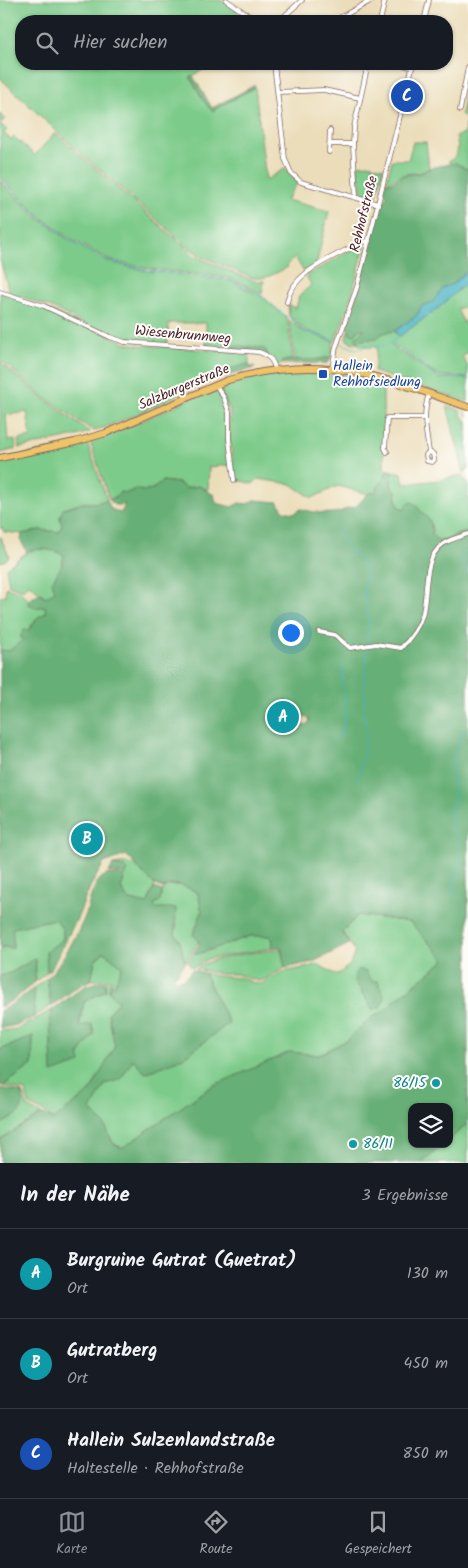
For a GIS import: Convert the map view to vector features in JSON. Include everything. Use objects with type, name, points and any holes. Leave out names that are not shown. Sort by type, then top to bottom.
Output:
[{"type":"main road","name":"Salzburgerstraße","points":[[0,458],[106,433],[216,385],[244,376],[275,370],[295,368],[332,369],[371,376],[428,397],[468,406]]},
{"type":"street","points":[[226,0],[248,15]]},
{"type":"street","points":[[286,15],[302,0]]},
{"type":"street","points":[[345,15],[372,0]]},
{"type":"street","points":[[381,15],[385,0]]},
{"type":"street","points":[[425,15],[429,0]]},
{"type":"street","points":[[460,110],[468,67]]},
{"type":"street","points":[[275,70],[285,159],[291,173],[301,182],[356,196],[378,204]]},
{"type":"street","points":[[356,196],[354,127],[367,70]]},
{"type":"street","name":"Rehhofstraße","points":[[332,369],[336,347],[352,304],[369,241],[411,70]]},
{"type":"street","points":[[278,92],[324,90],[360,98]]},
{"type":"street","points":[[330,130],[330,152]]},
{"type":"street","points":[[330,144],[353,144]]},
{"type":"street","points":[[287,302],[288,295],[295,283],[361,242],[369,241]]},
{"type":"street","name":"Wiesenbrunnweg","points":[[0,292],[44,306],[110,337],[126,342],[259,352],[269,357],[273,362],[275,370]]},
{"type":"street","points":[[216,385],[230,412],[229,445],[234,480]]},
{"type":"street","points":[[428,397],[424,418],[429,452]]},
{"type":"street","points":[[387,452],[386,418],[424,418]]},
{"type":"street","points":[[319,632],[335,636],[350,648],[376,644],[401,648],[417,627],[422,616],[427,576],[434,554],[443,544],[468,534]]},
{"type":"green space","points":[[0,0],[221,0],[244,15],[15,15],[15,70],[203,70],[191,77],[212,111],[255,87],[266,180],[286,168],[290,175],[298,182],[286,200],[329,211],[316,266],[305,274],[295,257],[287,265],[288,267],[275,274],[262,278],[252,278],[199,255],[69,143],[0,78]]},
{"type":"green space","points":[[193,76],[212,108],[255,85],[255,87],[212,111],[205,103],[190,77]]},
{"type":"green space","points":[[468,77],[468,170],[456,163],[449,165],[449,161],[457,154],[456,136],[464,134],[466,119],[461,114]]},
{"type":"green space","points":[[0,114],[5,119],[0,124]]},
{"type":"green space","points":[[0,124],[7,130],[4,133],[11,140],[14,137],[35,155],[55,133],[195,256],[253,281],[264,281],[262,294],[230,278],[144,268],[109,260],[73,240],[38,215],[0,177]]},
{"type":"green space","points":[[413,142],[426,142],[429,168],[420,172],[402,175],[386,183],[392,160],[408,160]]},
{"type":"green space","points":[[456,163],[468,170],[468,270],[433,302],[422,306],[417,315],[395,331],[383,333],[377,338],[357,341],[355,338],[364,329],[360,329],[354,335],[350,334],[347,327],[378,213],[387,196],[382,190],[386,183],[393,182],[404,175],[422,173],[429,168]]},
{"type":"green space","points":[[368,164],[384,168],[376,197],[361,192],[357,165]]},
{"type":"green space","points":[[0,181],[37,217],[72,242],[109,262],[143,270],[229,280],[261,296],[287,318],[293,359],[276,365],[268,355],[206,346],[206,323],[169,323],[167,344],[126,340],[102,332],[52,308],[9,292],[0,260]]},
{"type":"green space","points":[[362,243],[365,245],[349,305],[335,341],[305,330],[289,316],[288,305],[296,308],[299,296],[311,285],[306,276]]},
{"type":"green space","points":[[465,284],[468,289],[468,304],[457,310],[468,330],[468,353],[462,357],[468,366],[468,378],[436,375],[393,344],[391,345],[438,378],[468,379],[468,402],[374,372],[377,347],[368,347],[348,341],[346,338],[348,331],[350,334],[360,328],[364,329],[355,338],[395,331],[400,336],[441,306]]},
{"type":"green space","points":[[0,293],[34,304],[126,343],[249,353],[249,364],[222,373],[223,377],[127,419],[94,431],[45,398],[3,362],[2,364],[44,399],[90,432],[19,448],[18,440],[31,437],[27,412],[6,415],[8,441],[15,440],[16,449],[0,453]]},
{"type":"green space","points":[[289,320],[304,332],[334,342],[331,357],[308,361],[295,359]]},
{"type":"green space","points":[[232,345],[261,348],[266,350],[268,355],[228,348]]},
{"type":"green space","points":[[331,357],[328,363],[281,364],[283,361]]},
{"type":"green space","points":[[249,364],[250,367],[254,366],[255,368],[223,377],[222,373],[224,370]]},
{"type":"green space","points":[[297,370],[328,376],[348,373],[351,376],[383,383],[384,469],[388,470],[376,492],[368,494],[338,486],[312,498],[291,484],[258,479],[253,484],[238,480],[235,475],[230,441],[230,410],[220,388],[221,385],[252,377]]},
{"type":"green space","points":[[213,388],[223,396],[227,410],[230,465],[209,467],[208,490],[199,486],[185,488],[179,483],[162,481],[150,489],[143,491],[135,489],[127,493],[120,492],[115,498],[109,499],[90,441],[142,421]]},
{"type":"green space","points":[[447,406],[460,410],[462,417],[467,421],[468,469],[464,473]]},
{"type":"green space","points":[[84,442],[88,445],[107,500],[95,503],[82,503],[60,517],[62,525],[59,532],[39,530],[22,534],[4,532],[0,528],[0,460]]},
{"type":"green space","points":[[388,470],[392,471],[391,485],[396,492],[398,506],[404,509],[408,503],[413,502],[430,521],[433,535],[437,540],[447,540],[454,535],[468,532],[468,1123],[453,1136],[453,1103],[408,1103],[408,1148],[439,1148],[422,1163],[0,1163],[0,1140],[41,1114],[53,1120],[90,1092],[115,1046],[108,1013],[118,1002],[109,990],[111,983],[115,984],[122,966],[104,952],[95,960],[91,980],[82,984],[51,1006],[47,978],[63,958],[72,942],[84,919],[94,888],[101,878],[106,875],[125,876],[121,888],[127,899],[147,904],[154,888],[162,891],[160,901],[154,904],[155,908],[176,908],[175,934],[180,942],[186,961],[173,979],[184,979],[192,970],[204,973],[229,1023],[183,1058],[145,1073],[133,1059],[121,1079],[105,1084],[91,1110],[104,1124],[113,1143],[122,1148],[212,1086],[290,1052],[319,1055],[347,1040],[372,1017],[385,1011],[394,1001],[445,960],[410,922],[358,915],[342,932],[349,944],[313,962],[285,968],[281,947],[272,948],[273,941],[270,936],[250,936],[198,954],[194,952],[199,945],[199,941],[193,935],[202,912],[198,893],[176,884],[163,888],[155,885],[126,855],[104,863],[90,887],[77,919],[51,969],[47,972],[46,952],[63,939],[62,928],[55,919],[13,928],[13,948],[0,947],[0,650],[9,651],[24,639],[20,637],[24,630],[29,630],[38,617],[46,613],[45,606],[36,608],[29,604],[29,600],[39,593],[46,597],[55,591],[52,582],[62,565],[64,555],[46,549],[27,552],[21,541],[22,534],[39,530],[59,532],[62,525],[60,517],[63,509],[82,503],[95,503],[107,500],[111,509],[121,513],[125,505],[114,505],[109,499],[115,498],[120,492],[127,493],[135,489],[150,490],[162,481],[179,483],[185,488],[199,486],[214,495],[216,503],[232,507],[239,503],[248,504],[254,500],[278,502],[284,511],[295,513],[301,509],[320,513],[334,513],[355,507],[368,494],[376,491]],"holes":[[[288,709],[310,719],[308,724],[297,726],[282,725],[267,719],[274,710]]]},
{"type":"green space","points":[[392,471],[402,473],[404,484],[462,475],[463,479],[468,482],[468,532],[447,540],[437,540],[433,535],[430,521],[398,506],[396,492],[391,485]]},
{"type":"green space","points":[[0,536],[9,556],[6,560],[0,562]]},
{"type":"green space","points":[[33,549],[53,550],[64,555],[62,566],[52,582],[55,591],[46,597],[29,584],[22,590],[9,585],[6,568]]},
{"type":"green space","points":[[6,587],[21,592],[29,600],[29,604],[45,606],[46,613],[20,637],[25,639],[9,651],[0,650],[0,597],[5,596]]},
{"type":"green space","points":[[126,863],[136,866],[155,885],[147,904],[127,899],[121,888],[127,870],[125,867],[113,865]]},
{"type":"green space","points":[[113,865],[125,867],[128,870],[126,874],[109,872]]},
{"type":"green space","points":[[182,885],[198,893],[202,912],[193,935],[199,941],[186,961],[180,942],[175,934],[177,924],[155,908],[154,904],[160,901],[162,891],[166,886]]},
{"type":"green space","points":[[358,915],[410,922],[445,960],[394,1001],[385,1011],[372,1017],[347,1040],[319,1055],[290,1052],[212,1086],[122,1148],[113,1143],[104,1124],[91,1110],[105,1084],[121,1079],[133,1059],[146,1073],[183,1058],[229,1023],[204,973],[241,978],[261,984],[282,972],[317,964],[337,975],[350,965],[355,951],[342,932]],"holes":[[[365,971],[372,981],[372,1009],[355,981]]]},
{"type":"green space","points":[[55,919],[62,928],[63,939],[46,952],[47,972],[35,982],[36,958],[12,972],[0,976],[0,947],[13,948],[12,928]]},
{"type":"green space","points":[[250,936],[270,936],[273,941],[272,948],[208,959],[192,968],[188,962],[194,952],[198,954]]},
{"type":"green space","points":[[281,949],[285,968],[263,980],[258,981],[236,974],[220,974],[196,969],[201,965],[222,958]]},
{"type":"green space","points":[[104,952],[123,966],[116,982],[91,980],[95,960]]},
{"type":"green space","points":[[36,958],[35,982],[13,1000],[0,1007],[0,976],[12,972]]},
{"type":"green space","points":[[359,969],[365,971],[372,981],[378,981],[385,998],[380,1008],[372,1009],[355,981],[355,973]]},
{"type":"green space","points":[[47,978],[51,1006],[34,1017],[34,988]]},
{"type":"green space","points":[[105,982],[111,983],[109,990],[118,1002],[108,1013],[115,1046],[90,1092],[53,1120],[44,1112],[29,1105],[26,1091],[3,1086],[32,1065],[33,1036],[0,1050],[0,1031],[17,1029],[52,1010],[50,1018],[52,1072],[79,1054],[94,1034],[79,1027],[84,1002],[106,990]]},
{"type":"green space","points":[[105,982],[106,990],[84,1002],[79,1026],[92,1024],[94,1034],[79,1054],[81,1063],[52,1073],[50,1018],[52,1010],[85,986]]},
{"type":"green space","points":[[34,988],[34,1017],[17,1025],[0,1028],[0,1011]]},
{"type":"green space","points":[[33,1036],[32,1065],[3,1086],[0,1085],[0,1050]]},
{"type":"green space","points":[[0,1088],[21,1092],[22,1105],[15,1116],[0,1125]]},
{"type":"green space","points":[[21,1092],[25,1096],[27,1106],[41,1114],[0,1140],[0,1125],[18,1113],[22,1104]]},
{"type":"green space","points":[[468,1123],[468,1163],[422,1163],[439,1148],[453,1148],[453,1136]]},
{"type":"water","points":[[468,270],[468,281],[441,306],[400,336],[397,335],[395,331],[417,315],[422,306],[433,302],[444,287],[453,284]]},
{"type":"waterway","points":[[0,179],[38,216],[73,242],[108,261],[146,270],[231,280],[262,296],[287,317]]},
{"type":"waterway","points":[[289,317],[304,331],[335,341]]},
{"type":"waterway","points":[[340,343],[356,349],[363,348],[365,345],[379,347],[392,342],[399,336]]},
{"type":"waterway","points":[[392,343],[437,377],[468,379]]},
{"type":"waterway","points":[[464,410],[468,417]]},
{"type":"waterway","points":[[338,527],[346,545],[367,569],[364,582],[365,602],[369,616],[367,643]]},
{"type":"waterway","points":[[463,550],[463,562],[468,573]]},
{"type":"waterway","points":[[358,779],[366,733],[363,708],[366,699],[364,691],[367,648]]},
{"type":"waterway","points":[[338,740],[346,713],[342,686],[343,665]]},
{"type":"waterway","points":[[455,896],[452,887],[459,872],[459,843],[452,829],[451,808],[455,797],[452,772],[461,734],[468,731]]},
{"type":"place","name":"Hallein Sulzenlandstraße","points":[[407,96]]},
{"type":"place","name":"Hallein Rehhofsiedlung","points":[[323,374]]},
{"type":"place","name":"Burgruine Gutrat (Guetrat)","points":[[283,717]]},
{"type":"place","name":"Gutratberg","points":[[87,839]]},
{"type":"place","name":"86/15","points":[[436,1083]]},
{"type":"place","name":"86/11","points":[[353,1144]]}]
